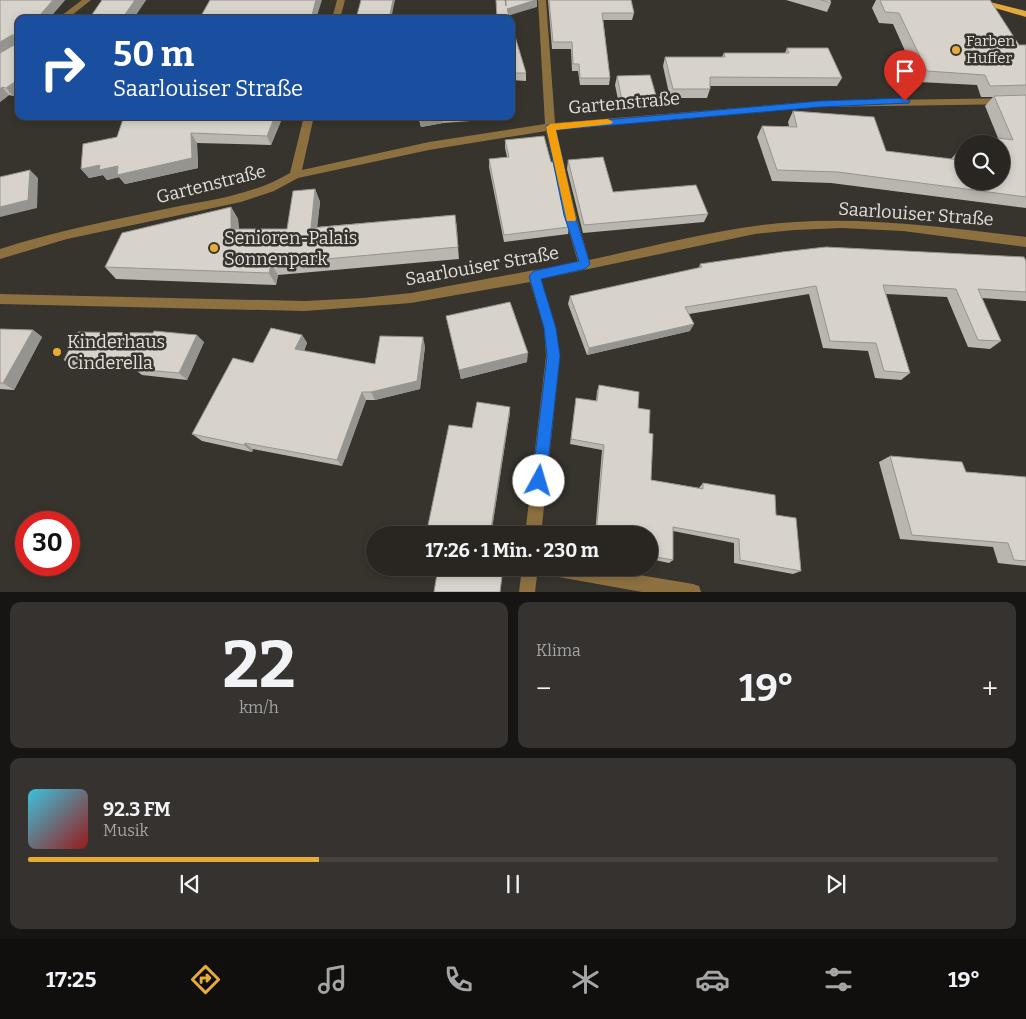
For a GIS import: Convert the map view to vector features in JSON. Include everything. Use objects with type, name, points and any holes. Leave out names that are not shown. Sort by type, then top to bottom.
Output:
[{"type":"main road","points":[[972,0],[1026,14]]},
{"type":"street","points":[[66,15],[87,0]]},
{"type":"street","points":[[337,15],[341,0]]},
{"type":"street","points":[[542,0],[550,127],[570,215],[585,264]]},
{"type":"street","name":"Gartenstraße","points":[[0,254],[39,240],[230,200],[283,183],[295,175],[429,146],[550,127],[820,104],[1026,101]]},
{"type":"street","points":[[295,175],[308,120]]},
{"type":"street","name":"Saarlouiser Straße","points":[[0,300],[304,306],[411,298],[534,276],[755,230],[794,226],[842,224],[903,227],[1026,242]]},
{"type":"street","points":[[534,276],[550,328],[554,356],[534,526]]},
{"type":"street","points":[[527,592],[529,576]]},
{"type":"street","points":[[600,576],[693,592]]},
{"type":"building","points":[[0,0],[53,0],[40,15],[15,15],[15,82],[6,88],[2,87],[0,89],[0,53],[14,45],[14,35],[0,42]]},
{"type":"building","points":[[102,0],[135,0],[125,15],[92,15]]},
{"type":"building","points":[[210,0],[316,0],[312,15],[202,15]]},
{"type":"building","points":[[361,0],[393,0],[390,15],[357,15]]},
{"type":"building","points":[[496,0],[505,0],[506,6],[506,0],[536,0],[507,9],[509,15],[497,15]]},
{"type":"building","points":[[549,0],[631,0],[634,13],[602,13],[610,78],[580,78],[579,64],[573,64],[572,42],[553,42]]},
{"type":"building","name":"Farben Huffer","points":[[880,0],[990,0],[1019,45],[1026,45],[1026,85],[990,86],[985,75],[927,71],[899,13],[885,12]]},
{"type":"building","points":[[515,36],[526,73],[515,73]]},
{"type":"building","points":[[787,48],[828,48],[842,78],[710,77],[710,89],[673,89],[665,57],[725,57],[724,53],[789,53]]},
{"type":"building","points":[[650,75],[657,99],[622,100],[617,76]]},
{"type":"building","points":[[1026,95],[1026,197],[973,190],[1010,190],[1010,140],[1013,140],[994,96]]},
{"type":"building","points":[[793,111],[874,117],[886,151],[955,159],[955,188],[838,172],[777,170],[762,126],[797,127]]},
{"type":"building","points":[[123,120],[273,120],[267,136],[191,133],[192,158],[117,175],[118,166],[99,170],[100,165],[81,169],[83,144],[117,137]]},
{"type":"building","points":[[544,136],[551,162],[553,162],[569,227],[504,235],[489,159],[509,157],[505,140]]},
{"type":"building","points":[[603,157],[613,192],[696,185],[708,214],[584,225],[568,160]]},
{"type":"building","points":[[30,170],[28,200],[0,207],[0,177]]},
{"type":"building","points":[[315,189],[311,228],[455,215],[458,247],[271,264],[269,273],[105,267],[122,233],[231,207],[231,229],[287,229],[293,191]]},
{"type":"building","points":[[826,247],[1024,257],[1026,261],[1026,292],[978,289],[1001,341],[978,340],[956,289],[883,285],[910,373],[884,371],[876,343],[830,341],[816,286],[685,307],[694,324],[589,348],[570,296],[702,267],[700,264]]},
{"type":"building","points":[[510,302],[528,353],[459,370],[446,316]]},
{"type":"building","points":[[271,328],[302,335],[295,349],[375,364],[380,336],[423,337],[417,381],[371,392],[362,392],[337,460],[245,443],[244,445],[192,434],[233,358],[253,363]]},
{"type":"building","points":[[0,329],[33,330],[3,383],[0,383]]},
{"type":"building","points":[[154,331],[197,335],[179,373],[134,369],[138,362],[64,360],[78,332],[153,333]]},
{"type":"building","points":[[599,385],[639,392],[638,408],[650,410],[649,433],[653,434],[651,480],[703,489],[703,483],[775,495],[776,515],[796,518],[801,571],[740,560],[739,539],[673,527],[673,560],[658,557],[658,526],[597,526],[604,445],[571,439],[576,398],[597,401]]},
{"type":"building","points":[[477,402],[510,407],[491,526],[428,526],[449,425],[472,428]]},
{"type":"building","points":[[890,456],[962,462],[966,472],[1026,477],[1026,561],[1014,560],[1008,543],[912,535]]},
{"type":"building","points":[[437,576],[502,576],[500,592],[434,592]]},
{"type":"slow traffic","points":[[571,219],[550,127],[608,122]]},
{"type":"place","name":"Farben Huffer","points":[[956,50]]},
{"type":"place","name":"Senioren-Palais Sonnenpark","points":[[214,248]]},
{"type":"place","name":"Kinderhaus Cinderella","points":[[57,352]]},
{"type":"route","points":[[539,481],[554,356],[550,328],[534,276],[585,264],[570,215],[550,127],[820,104],[905,101]]}]
